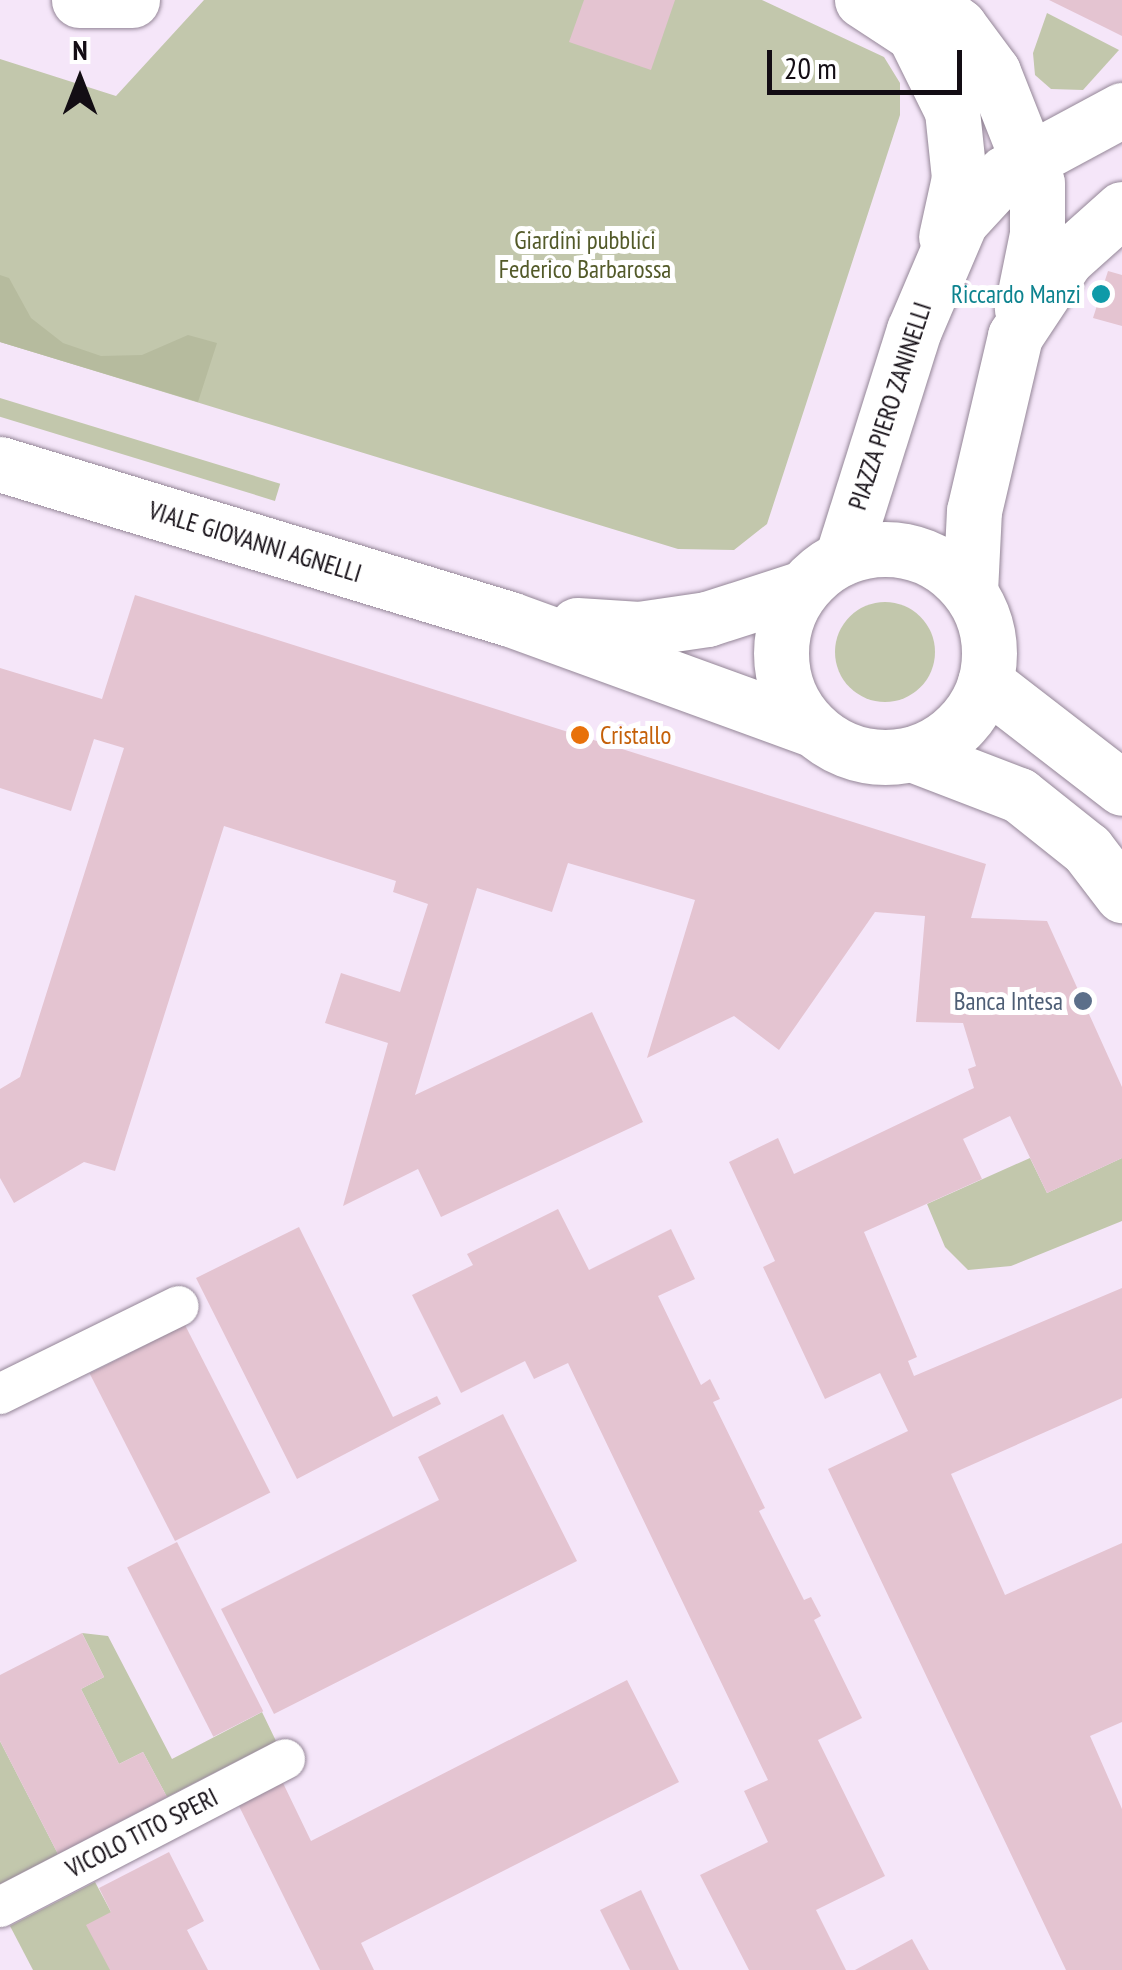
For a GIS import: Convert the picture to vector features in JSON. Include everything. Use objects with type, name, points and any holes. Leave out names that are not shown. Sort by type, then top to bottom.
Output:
[{"type":"street","points":[[79,0],[132,0]]},
{"type":"street","name":"PIAZZA PIERO ZANINELLI","points":[[822,573],[940,256],[959,178],[952,112],[914,34],[862,0]]},
{"type":"street","points":[[925,0],[978,49],[1029,159],[1036,183],[1036,234],[974,511],[970,592]]},
{"type":"street","name":"PIAZZA PIERO ZANINELLI","points":[[940,256],[982,195],[1029,159],[1122,110]]},
{"type":"street","points":[[1015,336],[1066,259],[1122,209]]},
{"type":"street","name":"VIALE GIOVANNI AGNELLI","points":[[0,464],[510,619],[813,728]]},
{"type":"street","points":[[912,754],[958,728],[985,682],[988,636],[970,592],[954,575],[912,552],[822,573],[789,610],[780,660],[796,709],[813,728],[859,754],[912,754],[1019,795],[1087,849],[1122,895]]},
{"type":"street","name":"VIALE GIOVANNI AGNELLI","points":[[510,619],[639,629],[707,619],[822,573]]},
{"type":"street","points":[[985,682],[1122,788]]},
{"type":"lane","points":[[0,1394],[180,1306]]},
{"type":"lane","name":"VICOLO TITO SPERI","points":[[0,1907],[285,1759]]},
{"type":"green space","name":"Giardini pubblici Federico Barbarossa","points":[[204,0],[762,0],[884,57],[900,83],[900,115],[767,524],[734,550],[678,549],[0,342],[0,59],[116,96]]},
{"type":"green space","points":[[1047,13],[1119,50],[1083,90],[1051,89],[1035,75],[1033,53]]},
{"type":"green space","points":[[0,275],[9,278],[31,318],[63,343],[101,356],[142,355],[188,335],[217,343],[198,402],[0,342]]},
{"type":"green space","points":[[0,398],[280,484],[275,501],[0,417]]},
{"type":"green space","points":[[875,602],[895,602],[921,616],[932,633],[932,671],[921,688],[895,702],[875,702],[857,694],[843,680],[835,662],[835,642],[843,624],[857,610]]},
{"type":"green space","points":[[1030,1158],[1047,1193],[1122,1158],[1122,1221],[1011,1266],[968,1270],[945,1247],[927,1204]]},
{"type":"green space","points":[[82,1633],[108,1636],[172,1759],[262,1712],[276,1741],[167,1797],[143,1752],[119,1764],[81,1689],[104,1677]]},
{"type":"green space","points":[[0,1741],[58,1854],[0,1884]]},
{"type":"green space","points":[[95,1882],[111,1912],[110,1970],[33,1970],[10,1926]]},
{"type":"building","points":[[584,0],[675,0],[651,70],[569,42]]},
{"type":"building","points":[[1049,0],[1122,0],[1122,36],[1108,29]]},
{"type":"building","points":[[1108,271],[1122,275],[1122,326],[1093,318]]},
{"type":"building","points":[[135,595],[986,864],[971,918],[1047,921],[1122,1087],[1122,1158],[1047,1193],[1010,1116],[963,1139],[982,1179],[864,1232],[917,1357],[908,1361],[914,1376],[1122,1288],[1122,1398],[951,1474],[1005,1595],[1122,1543],[1122,1722],[1090,1736],[1122,1809],[1122,1970],[1066,1970],[828,1469],[908,1431],[880,1373],[825,1399],[763,1267],[775,1261],[729,1162],[778,1138],[794,1174],[974,1088],[968,1069],[976,1066],[963,1023],[916,1022],[925,916],[875,912],[779,1050],[734,1016],[647,1058],[695,900],[568,863],[552,912],[477,888],[415,1095],[592,1012],[643,1122],[441,1217],[418,1169],[343,1206],[388,1043],[325,1023],[341,973],[400,992],[428,904],[393,892],[396,881],[224,826],[115,1171],[84,1162],[14,1203],[0,1178],[0,1089],[20,1077],[124,748],[94,739],[71,811],[0,788],[0,668],[102,699]]},
{"type":"building","points":[[558,1209],[589,1270],[671,1229],[695,1279],[658,1296],[701,1385],[710,1379],[720,1399],[713,1402],[765,1508],[759,1511],[804,1600],[811,1597],[821,1616],[814,1620],[862,1718],[818,1740],[885,1876],[816,1910],[846,1970],[749,1970],[700,1875],[768,1842],[744,1791],[768,1780],[568,1363],[534,1379],[525,1361],[461,1393],[412,1295],[473,1265],[467,1254]]},
{"type":"building","points":[[299,1227],[393,1417],[437,1396],[441,1404],[297,1479],[196,1278]]},
{"type":"building","points":[[185,1325],[270,1493],[175,1541],[90,1374]]},
{"type":"building","points":[[503,1414],[577,1561],[274,1714],[221,1609],[439,1500],[418,1457]]},
{"type":"building","points":[[177,1542],[263,1711],[213,1737],[127,1567]]},
{"type":"building","points":[[82,1633],[104,1677],[81,1689],[119,1764],[143,1752],[167,1797],[58,1854],[0,1741],[0,1675]]},
{"type":"building","points":[[627,1680],[679,1782],[361,1943],[374,1970],[320,1970],[239,1806],[283,1783],[311,1841]]},
{"type":"building","points":[[169,1852],[204,1921],[187,1930],[208,1970],[110,1970],[86,1925],[111,1912],[99,1888]]},
{"type":"building","points":[[641,1890],[679,1970],[630,1970],[600,1910]]},
{"type":"building","points":[[912,1939],[929,1970],[855,1970]]},
{"type":"place","name":"Riccardo Manzi","points":[[1101,294]]},
{"type":"place","name":"Cristallo","points":[[580,735]]},
{"type":"place","name":"Banca Intesa","points":[[1083,1001]]}]
